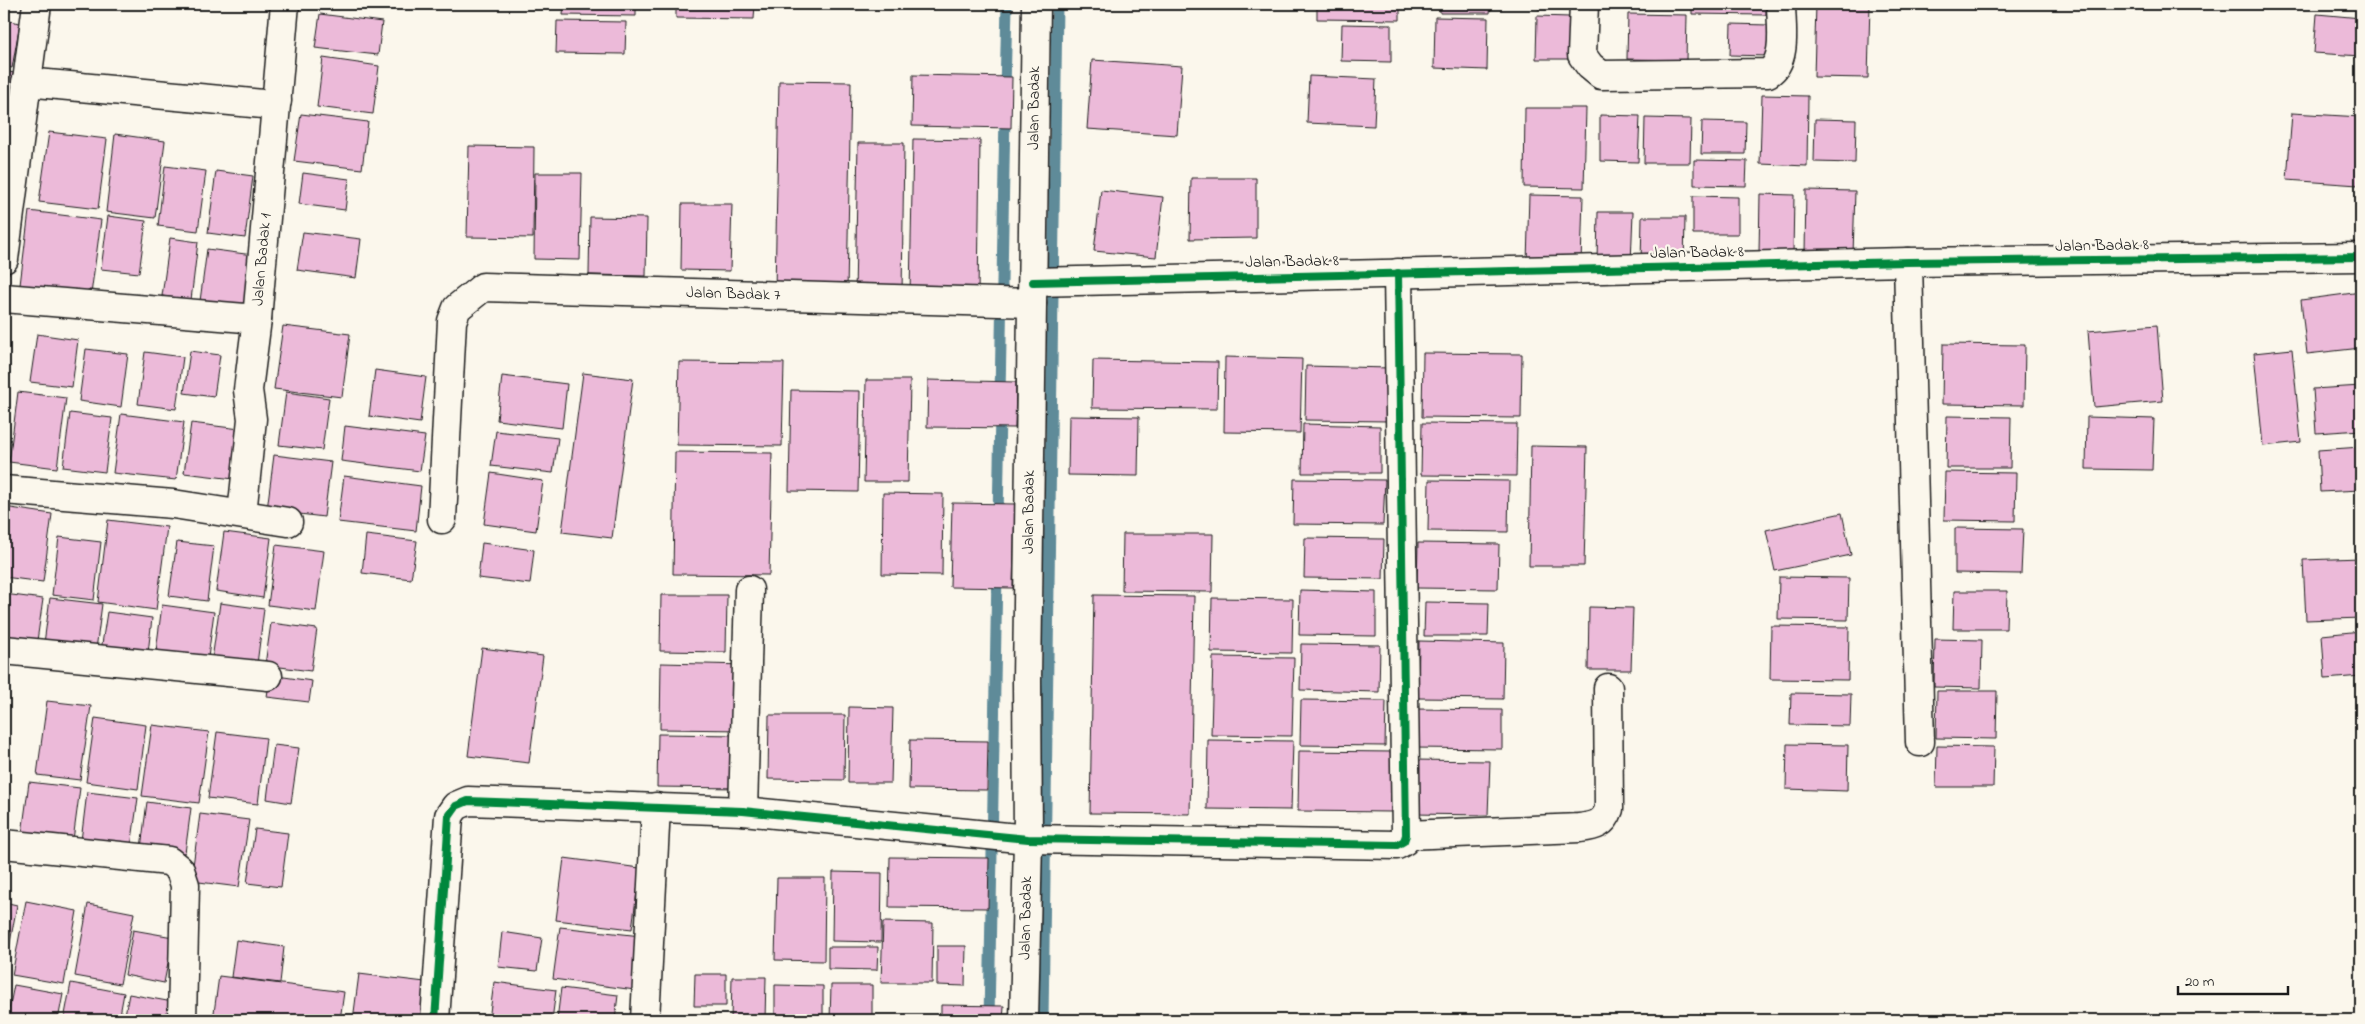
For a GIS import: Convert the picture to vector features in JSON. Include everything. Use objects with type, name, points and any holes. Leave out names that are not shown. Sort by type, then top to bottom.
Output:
[{"type":"street","points":[[4,259],[37,4]]},
{"type":"street","name":"Jalan Badak 1","points":[[242,514],[252,419],[248,390],[257,319],[285,4]]},
{"type":"street","name":"Jalan Badak","points":[[1024,1020],[1028,839],[1027,765],[1036,4]]},
{"type":"street","points":[[1584,4],[1582,55],[1590,66],[1601,74],[1611,74],[1768,73],[1777,66],[1780,54],[1781,4]]},
{"type":"street","points":[[26,82],[263,104],[277,101]]},
{"type":"street","name":"Jalan Badak 8","points":[[1033,292],[1398,273],[1908,262],[2361,257]]},
{"type":"street","points":[[1908,262],[1920,742]]},
{"type":"street","points":[[435,1020],[449,816],[456,806],[468,801],[743,811],[1028,839],[1397,845],[1404,841],[1406,835],[1398,273]]},
{"type":"street","name":"Jalan Badak 7","points":[[442,519],[452,321],[457,308],[483,287],[1033,292]]},
{"type":"street","points":[[4,298],[257,319]]},
{"type":"street","points":[[4,490],[173,504],[288,522]]},
{"type":"street","points":[[743,811],[749,590]]},
{"type":"street","points":[[4,650],[268,676]]},
{"type":"street","points":[[1406,835],[1580,828],[1594,826],[1605,819],[1609,809],[1608,688]]},
{"type":"street","points":[[645,1020],[656,807]]},
{"type":"street","points":[[4,844],[169,862],[180,870],[185,885],[182,1020]]},
{"type":"building","points":[[331,4],[388,4],[387,11]]},
{"type":"building","points":[[564,4],[636,4],[636,16],[563,15]]},
{"type":"building","points":[[676,4],[755,4],[754,19],[676,18]]},
{"type":"building","points":[[1317,4],[1400,4],[1400,20],[1317,19]]},
{"type":"building","points":[[1440,4],[1491,4],[1490,13],[1440,13]]},
{"type":"building","points":[[1538,4],[1581,4],[1581,10],[1538,9]]},
{"type":"building","points":[[1629,4],[1684,4],[1684,7],[1628,6]]},
{"type":"building","points":[[1692,4],[1766,4],[1766,15],[1692,14]]},
{"type":"building","points":[[1816,4],[1870,4],[1868,78],[1814,77]]},
{"type":"building","points":[[320,14],[382,22],[378,55],[315,48]]},
{"type":"building","points":[[1628,14],[1687,15],[1686,60],[1627,59]]},
{"type":"building","points":[[2317,14],[2361,18],[2361,56],[2314,53]]},
{"type":"building","points":[[1537,16],[1570,17],[1569,59],[1536,59]]},
{"type":"building","points":[[1435,17],[1488,18],[1487,70],[1434,68]]},
{"type":"building","points":[[4,20],[20,23],[12,68],[4,66]]},
{"type":"building","points":[[557,21],[626,22],[625,54],[556,53]]},
{"type":"building","points":[[1342,24],[1391,25],[1391,62],[1341,61]]},
{"type":"building","points":[[1731,24],[1768,25],[1768,56],[1730,55]]},
{"type":"building","points":[[323,58],[379,66],[373,114],[317,107]]},
{"type":"building","points":[[1092,60],[1182,66],[1177,135],[1087,129]]},
{"type":"building","points":[[4,71],[14,73],[4,123]]},
{"type":"building","points":[[913,75],[1012,77],[1011,128],[912,126]]},
{"type":"building","points":[[1309,76],[1376,79],[1374,126],[1307,123]]},
{"type":"building","points":[[779,81],[851,82],[847,291],[775,290]]},
{"type":"building","points":[[1762,95],[1808,96],[1807,166],[1760,164]]},
{"type":"building","points":[[1525,108],[1586,108],[1584,188],[1524,187]]},
{"type":"building","points":[[2292,113],[2361,117],[2358,185],[2287,180]]},
{"type":"building","points":[[301,114],[368,122],[362,169],[294,161]]},
{"type":"building","points":[[1600,115],[1640,116],[1638,162],[1600,161]]},
{"type":"building","points":[[1645,118],[1691,119],[1690,163],[1644,163]]},
{"type":"building","points":[[1815,119],[1856,120],[1855,163],[1814,162]]},
{"type":"building","points":[[1702,121],[1746,122],[1745,154],[1701,154]]},
{"type":"building","points":[[49,132],[107,139],[98,209],[39,202]]},
{"type":"building","points":[[115,134],[165,141],[155,218],[106,212]]},
{"type":"building","points":[[913,139],[980,140],[978,295],[910,294]]},
{"type":"building","points":[[858,143],[904,143],[902,294],[855,294]]},
{"type":"building","points":[[469,146],[534,147],[533,238],[467,237]]},
{"type":"building","points":[[1694,160],[1747,161],[1746,186],[1694,185]]},
{"type":"building","points":[[165,166],[206,171],[198,231],[158,226]]},
{"type":"building","points":[[216,171],[253,176],[245,238],[208,233]]},
{"type":"building","points":[[303,173],[349,179],[345,210],[299,204]]},
{"type":"building","points":[[535,173],[582,173],[580,260],[534,259]]},
{"type":"building","points":[[1191,178],[1256,178],[1256,238],[1190,239]]},
{"type":"building","points":[[1101,190],[1163,197],[1156,257],[1094,251]]},
{"type":"building","points":[[1806,190],[1855,191],[1853,254],[1805,254]]},
{"type":"building","points":[[1760,194],[1794,195],[1793,253],[1759,253]]},
{"type":"building","points":[[1529,195],[1583,196],[1581,263],[1527,262]]},
{"type":"building","points":[[1693,196],[1738,197],[1738,234],[1693,234]]},
{"type":"building","points":[[682,204],[732,204],[730,271],[681,270]]},
{"type":"building","points":[[29,211],[101,220],[91,294],[20,285]]},
{"type":"building","points":[[1598,212],[1633,212],[1631,263],[1597,262]]},
{"type":"building","points":[[108,216],[146,221],[139,273],[101,269]]},
{"type":"building","points":[[590,217],[647,218],[646,276],[589,275]]},
{"type":"building","points":[[1642,217],[1685,217],[1684,265],[1641,265]]},
{"type":"building","points":[[303,232],[361,239],[356,278],[297,270]]},
{"type":"building","points":[[170,238],[198,242],[191,300],[162,296]]},
{"type":"building","points":[[207,249],[253,255],[246,307],[200,301]]},
{"type":"building","points":[[2361,292],[2361,348],[2307,354],[2301,300]]},
{"type":"building","points":[[2157,325],[2163,401],[2094,407],[2088,331]]},
{"type":"building","points":[[283,326],[350,334],[342,397],[274,389]]},
{"type":"building","points":[[37,334],[78,340],[72,387],[30,382]]},
{"type":"building","points":[[1943,344],[2025,345],[2024,405],[1942,404]]},
{"type":"building","points":[[86,349],[128,354],[121,407],[79,401]]},
{"type":"building","points":[[2292,349],[2301,442],[2263,446],[2254,353]]},
{"type":"building","points":[[190,351],[220,355],[214,397],[184,393]]},
{"type":"building","points":[[145,352],[183,357],[176,409],[138,404]]},
{"type":"building","points":[[1423,353],[1522,354],[1521,418],[1422,417]]},
{"type":"building","points":[[1225,357],[1302,359],[1300,433],[1224,432]]},
{"type":"building","points":[[1093,360],[1218,362],[1217,409],[1092,408]]},
{"type":"building","points":[[679,362],[784,363],[782,446],[677,445]]},
{"type":"building","points":[[1306,366],[1390,368],[1389,421],[1305,420]]},
{"type":"building","points":[[375,370],[426,377],[420,423],[369,416]]},
{"type":"building","points":[[583,373],[633,379],[612,538],[562,532]]},
{"type":"building","points":[[502,376],[567,384],[562,428],[497,420]]},
{"type":"building","points":[[866,380],[910,380],[908,482],[864,482]]},
{"type":"building","points":[[928,380],[1016,382],[1015,428],[927,427]]},
{"type":"building","points":[[2361,386],[2361,430],[2316,433],[2313,389]]},
{"type":"building","points":[[791,390],[860,391],[858,492],[789,491]]},
{"type":"building","points":[[18,392],[66,398],[57,468],[9,462]]},
{"type":"building","points":[[286,392],[329,398],[322,450],[279,445]]},
{"type":"building","points":[[70,413],[112,418],[105,472],[63,467]]},
{"type":"building","points":[[121,414],[184,422],[176,480],[113,473]]},
{"type":"building","points":[[1069,416],[1139,417],[1138,476],[1068,475]]},
{"type":"building","points":[[1947,416],[2011,417],[2010,468],[1946,468]]},
{"type":"building","points":[[2087,417],[2154,419],[2152,470],[2086,469]]},
{"type":"building","points":[[191,423],[240,429],[234,479],[184,473]]},
{"type":"building","points":[[1422,423],[1517,424],[1516,476],[1421,475]]},
{"type":"building","points":[[1303,424],[1380,426],[1380,473],[1302,473]]},
{"type":"building","points":[[345,426],[425,436],[420,471],[341,461]]},
{"type":"building","points":[[496,431],[558,438],[553,473],[491,466]]},
{"type":"building","points":[[1531,446],[1587,447],[1584,566],[1529,566]]},
{"type":"building","points":[[2361,447],[2361,490],[2320,492],[2318,450]]},
{"type":"building","points":[[675,452],[772,453],[769,575],[673,574]]},
{"type":"building","points":[[274,455],[331,462],[324,517],[267,510]]},
{"type":"building","points":[[1945,472],[2016,473],[2015,521],[1944,520]]},
{"type":"building","points":[[491,473],[543,481],[536,531],[484,524]]},
{"type":"building","points":[[344,476],[421,486],[416,531],[338,522]]},
{"type":"building","points":[[1294,479],[1385,480],[1383,525],[1293,524]]},
{"type":"building","points":[[1429,480],[1509,481],[1508,532],[1428,531]]},
{"type":"building","points":[[883,493],[943,494],[942,575],[882,574]]},
{"type":"building","points":[[952,503],[1015,504],[1013,588],[950,587]]},
{"type":"building","points":[[4,507],[52,514],[43,582],[4,577]]},
{"type":"building","points":[[1842,513],[1851,555],[1775,571],[1766,530]]},
{"type":"building","points":[[108,520],[167,527],[156,610],[98,602]]},
{"type":"building","points":[[1955,528],[2023,529],[2021,574],[1955,573]]},
{"type":"building","points":[[224,532],[271,538],[263,598],[216,591]]},
{"type":"building","points":[[1123,534],[1213,534],[1212,592],[1122,591]]},
{"type":"building","points":[[366,535],[417,541],[411,579],[362,573]]},
{"type":"building","points":[[59,537],[101,542],[94,600],[52,595]]},
{"type":"building","points":[[1305,538],[1384,539],[1383,579],[1304,578]]},
{"type":"building","points":[[177,542],[214,546],[207,601],[169,596]]},
{"type":"building","points":[[482,543],[534,550],[530,584],[478,578]]},
{"type":"building","points":[[1418,543],[1499,544],[1498,589],[1417,588]]},
{"type":"building","points":[[276,545],[324,551],[316,611],[268,605]]},
{"type":"building","points":[[2361,558],[2361,618],[2306,620],[2303,560]]},
{"type":"building","points":[[1779,577],[1849,578],[1848,620],[1778,619]]},
{"type":"building","points":[[1300,590],[1376,592],[1376,636],[1299,635]]},
{"type":"building","points":[[1954,591],[2007,591],[2006,629],[1953,629]]},
{"type":"building","points":[[4,594],[43,599],[36,648],[4,644]]},
{"type":"building","points":[[661,595],[727,595],[726,652],[660,651]]},
{"type":"building","points":[[1094,595],[1194,596],[1190,814],[1090,813]]},
{"type":"building","points":[[50,598],[102,604],[95,657],[43,651]]},
{"type":"building","points":[[1212,598],[1293,599],[1292,653],[1211,652]]},
{"type":"building","points":[[1425,602],[1489,603],[1488,636],[1424,636]]},
{"type":"building","points":[[220,603],[264,609],[256,672],[211,667]]},
{"type":"building","points":[[162,605],[214,612],[207,665],[155,659]]},
{"type":"building","points":[[1589,607],[1633,608],[1631,670],[1588,670]]},
{"type":"building","points":[[107,612],[152,618],[147,662],[100,657]]},
{"type":"building","points":[[271,623],[317,629],[311,671],[265,665]]},
{"type":"building","points":[[1771,626],[1849,627],[1848,680],[1770,679]]},
{"type":"building","points":[[2361,631],[2361,676],[2325,679],[2322,635]]},
{"type":"building","points":[[1935,639],[1982,640],[1981,688],[1934,687]]},
{"type":"building","points":[[1419,641],[1504,643],[1503,699],[1418,698]]},
{"type":"building","points":[[1301,644],[1380,645],[1379,692],[1300,690]]},
{"type":"building","points":[[482,648],[543,656],[529,763],[468,756]]},
{"type":"building","points":[[1213,657],[1294,658],[1292,736],[1211,735]]},
{"type":"building","points":[[661,663],[747,665],[745,730],[660,729]]},
{"type":"building","points":[[270,675],[312,681],[309,702],[267,697]]},
{"type":"building","points":[[1937,691],[1997,691],[1996,739],[1936,738]]},
{"type":"building","points":[[1791,693],[1851,694],[1850,726],[1790,725]]},
{"type":"building","points":[[1301,700],[1386,701],[1385,746],[1300,745]]},
{"type":"building","points":[[47,701],[91,706],[80,780],[37,775]]},
{"type":"building","points":[[849,707],[893,708],[891,783],[848,783]]},
{"type":"building","points":[[1415,709],[1502,710],[1502,749],[1415,748]]},
{"type":"building","points":[[769,715],[845,715],[844,780],[768,779]]},
{"type":"building","points":[[95,718],[146,725],[138,789],[86,782]]},
{"type":"building","points":[[152,725],[209,732],[199,803],[142,796]]},
{"type":"building","points":[[217,732],[266,738],[258,804],[208,798]]},
{"type":"building","points":[[658,734],[740,735],[739,788],[657,787]]},
{"type":"building","points":[[910,740],[988,741],[987,790],[909,789]]},
{"type":"building","points":[[1208,740],[1293,741],[1291,810],[1207,809]]},
{"type":"building","points":[[1787,744],[1848,745],[1847,791],[1786,789]]},
{"type":"building","points":[[274,745],[299,748],[291,803],[267,799]]},
{"type":"building","points":[[1937,746],[1994,747],[1993,787],[1936,787]]},
{"type":"building","points":[[1299,751],[1393,752],[1392,812],[1298,811]]},
{"type":"building","points":[[1413,760],[1490,761],[1488,815],[1412,814]]},
{"type":"building","points":[[29,782],[80,788],[73,840],[22,834]]},
{"type":"building","points":[[87,792],[138,798],[131,847],[81,841]]},
{"type":"building","points":[[147,802],[191,808],[185,853],[141,848]]},
{"type":"building","points":[[200,814],[249,820],[239,887],[191,881]]},
{"type":"building","points":[[255,829],[288,833],[281,887],[247,883]]},
{"type":"building","points":[[890,857],[989,858],[988,908],[889,907]]},
{"type":"building","points":[[564,858],[640,868],[632,929],[556,920]]},
{"type":"building","points":[[833,872],[882,873],[881,942],[832,941]]},
{"type":"building","points":[[777,878],[825,878],[824,961],[775,960]]},
{"type":"building","points":[[26,901],[77,911],[64,984],[12,975]]},
{"type":"building","points":[[4,902],[17,905],[4,975]]},
{"type":"building","points":[[88,904],[134,913],[120,984],[75,976]]},
{"type":"building","points":[[883,922],[933,923],[932,983],[881,983]]},
{"type":"building","points":[[560,927],[641,936],[635,990],[553,979]]},
{"type":"building","points":[[133,930],[173,937],[164,983],[125,975]]},
{"type":"building","points":[[502,932],[542,938],[537,971],[498,967]]},
{"type":"building","points":[[236,940],[284,947],[280,983],[231,977]]},
{"type":"building","points":[[937,946],[966,946],[965,986],[937,985]]},
{"type":"building","points":[[828,947],[878,947],[877,970],[828,969]]},
{"type":"building","points":[[359,974],[425,982],[420,1020],[353,1020]]},
{"type":"building","points":[[695,974],[726,974],[726,1006],[694,1006]]},
{"type":"building","points":[[219,976],[344,992],[340,1020],[213,1020]]},
{"type":"building","points":[[732,977],[766,977],[765,1020],[731,1020]]},
{"type":"building","points":[[494,982],[556,990],[552,1020],[489,1020]]},
{"type":"building","points":[[71,983],[124,993],[119,1020],[64,1020]]},
{"type":"building","points":[[14,985],[63,994],[58,1020],[7,1020]]},
{"type":"building","points":[[775,985],[823,986],[823,1020],[775,1020]]},
{"type":"building","points":[[831,985],[872,985],[872,1020],[830,1020]]},
{"type":"building","points":[[561,988],[618,995],[615,1020],[557,1020]]},
{"type":"building","points":[[129,994],[178,1003],[175,1020],[124,1020]]},
{"type":"building","points":[[941,1005],[1004,1006],[1003,1020],[941,1020]]},
{"type":"waterway","points":[[1005,91],[1007,4]]},
{"type":"waterway","points":[[1043,1020],[1057,4]]},
{"type":"waterway","points":[[1000,396],[1005,112]]},
{"type":"waterway","points":[[998,519],[1000,412]]},
{"type":"waterway","points":[[989,1020],[997,572]]},
{"type":"cycle path","points":[[1033,282],[1908,262],[2361,257]]},
{"type":"cycle path","points":[[435,1020],[449,816],[456,806],[468,801],[743,811],[1028,839],[1397,845],[1404,841],[1406,835],[1398,273]]}]
